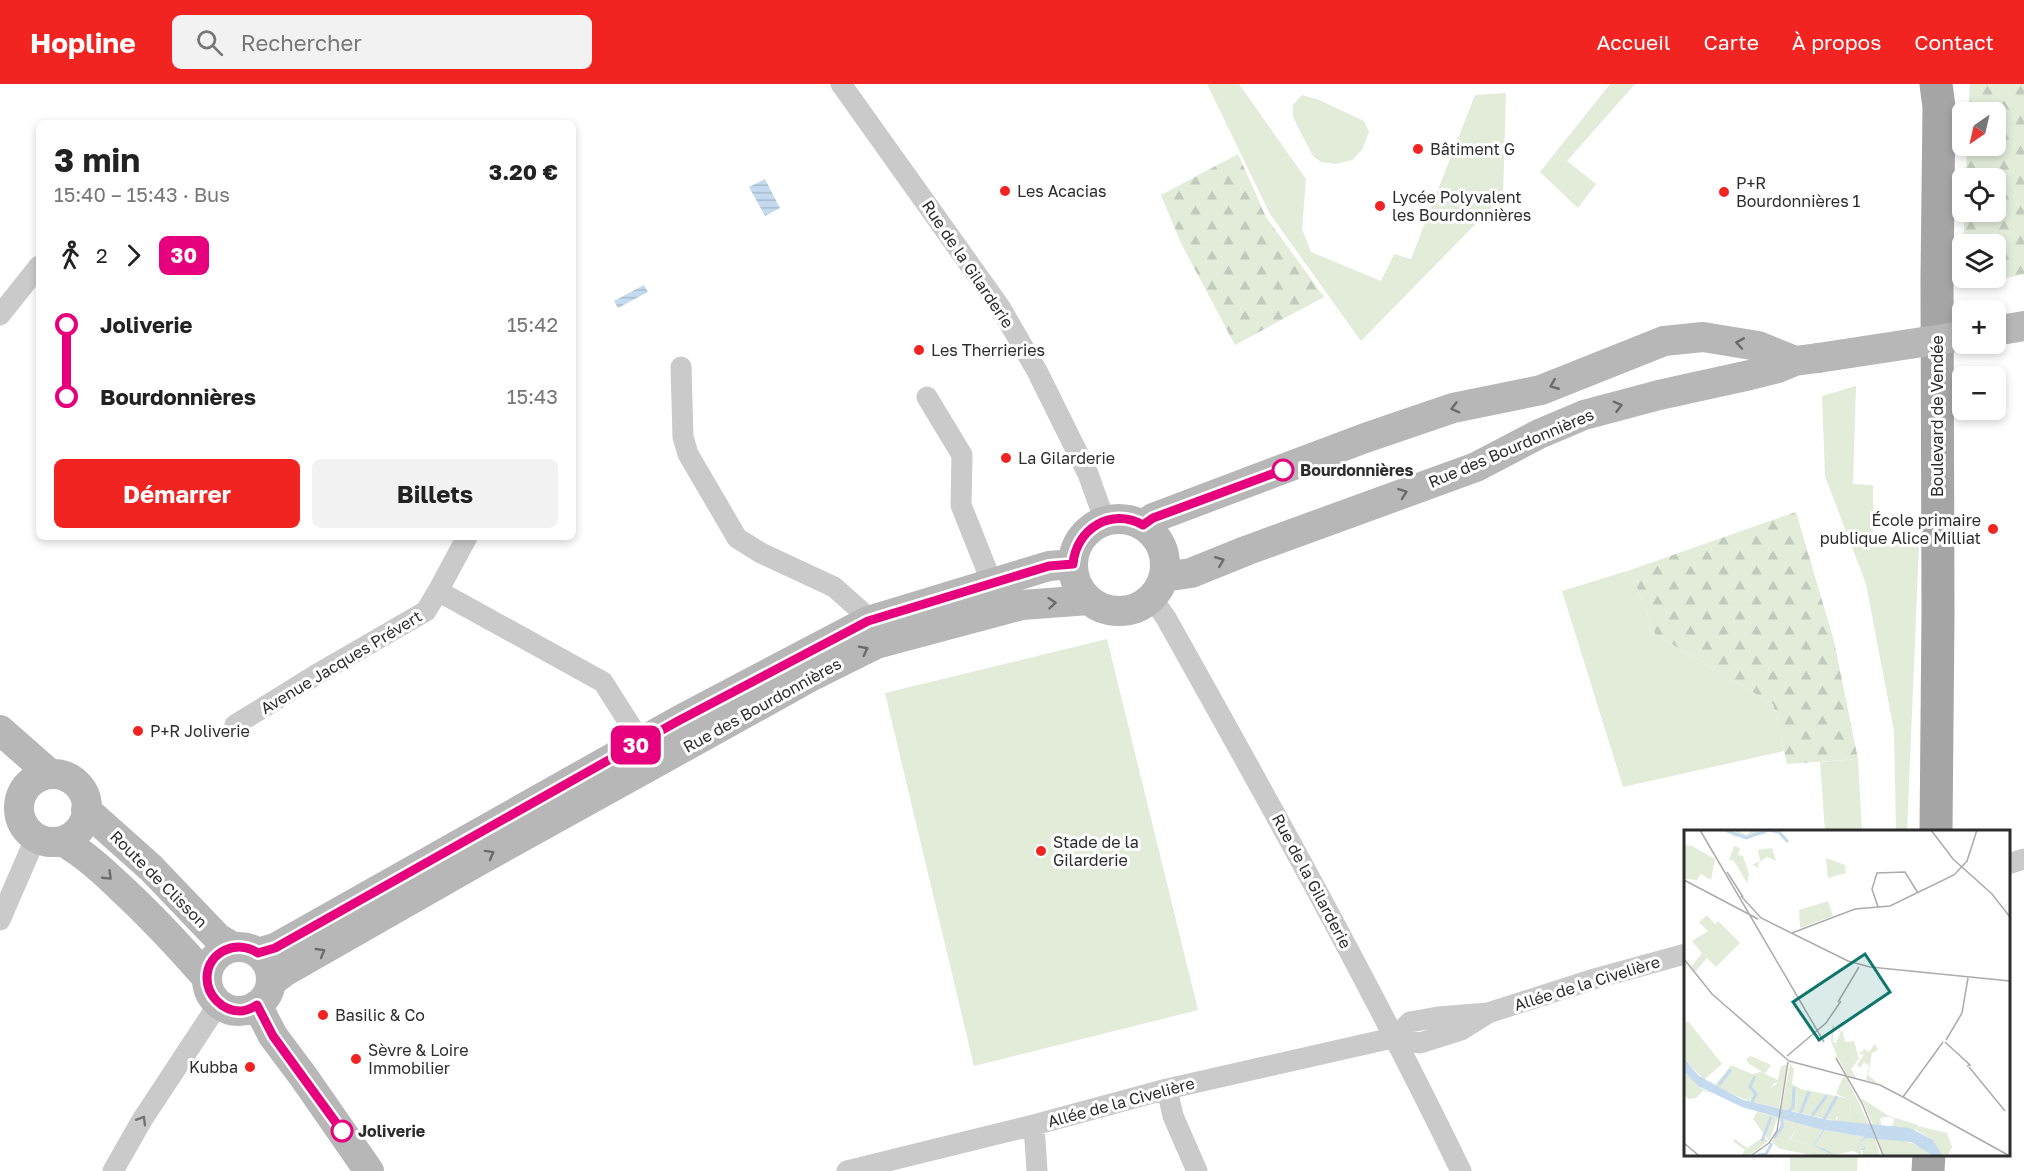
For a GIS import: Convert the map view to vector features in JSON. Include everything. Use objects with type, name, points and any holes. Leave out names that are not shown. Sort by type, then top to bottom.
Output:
[{"type":"main road","name":"Boulevard de Vendée","points":[[1936,830],[1938,614],[1936,278],[1940,92]]},
{"type":"main road","points":[[1928,1171],[1929,1156]]},
{"type":"street","name":"Rue de la Gilarderie","points":[[841,84],[1000,307],[1037,370],[1088,474],[1105,520]]},
{"type":"street","points":[[0,315],[36,270]]},
{"type":"street","points":[[1143,525],[1153,518],[1365,438],[1453,408],[1541,390],[1664,341],[1703,337],[1758,346],[1807,360]]},
{"type":"street","name":"Rue des Bourdonnières","points":[[1158,588],[1248,550],[1476,467],[1539,434],[1584,415],[1807,360],[1952,338]]},
{"type":"street","points":[[681,367],[683,437],[688,454],[737,538],[760,553],[834,588],[861,610],[868,621]]},
{"type":"street","points":[[927,397],[962,455],[961,505],[992,583]]},
{"type":"street","points":[[1127,519],[1143,525],[1152,532],[1166,559],[1158,588],[1136,608],[1124,611],[1106,609],[1089,600],[1078,585],[1073,564],[1075,552],[1084,535],[1093,526],[1105,520],[1127,519]]},
{"type":"street","name":"Avenue Jacques Prévert","points":[[236,725],[319,672],[426,611],[464,540]]},
{"type":"street","name":"Rue des Bourdonnières","points":[[245,950],[275,948],[641,742],[868,621],[1049,566],[1073,564]]},
{"type":"street","name":"Rue de la Gilarderie","points":[[1158,588],[1166,618],[1286,833],[1395,1037],[1461,1171]]},
{"type":"street","points":[[438,591],[603,682],[641,742]]},
{"type":"street","name":"Rue des Bourdonnières","points":[[264,994],[285,972],[475,862],[812,676],[876,644],[1022,605],[1089,600]]},
{"type":"street","points":[[0,730],[50,774]]},
{"type":"street","points":[[0,920],[49,839],[78,830],[83,824],[86,810],[84,795],[76,784],[64,776],[50,774],[30,783],[22,793],[9,799],[26,828],[49,839]]},
{"type":"street","name":"Route de Clisson","points":[[86,810],[151,868],[218,938],[245,950]]},
{"type":"street","name":"Route de Clisson","points":[[49,839],[76,849],[96,864],[168,934],[213,991]]},
{"type":"street","points":[[2009,863],[2024,859]]},
{"type":"street","points":[[264,994],[239,1011],[228,1009],[213,991],[210,966],[217,955],[245,950],[269,967],[264,994],[273,1036],[369,1171]]},
{"type":"street","name":"Allée de la Civelière","points":[[848,1171],[1167,1089],[1395,1037],[1410,1022],[1488,1013],[1594,979],[1684,954]]},
{"type":"street","points":[[113,1171],[213,991]]},
{"type":"street","points":[[1167,1089],[1173,1116],[1197,1171]]},
{"type":"street","points":[[1034,1125],[1037,1171]]},
{"type":"green space","points":[[1207,84],[1239,84],[1306,179],[1302,229],[1311,252],[1381,281],[1394,254],[1411,259],[1475,95],[1506,93],[1503,196],[1361,341],[1270,214]]},
{"type":"green space","points":[[1610,84],[1635,84],[1567,161],[1596,184],[1578,208],[1540,172]]},
{"type":"green space","points":[[1970,84],[2024,84],[2024,274],[2006,278],[2006,234],[1964,234],[1964,222],[2006,222],[2006,168],[1966,168],[1967,156],[2006,156],[2006,102],[1969,102]]},
{"type":"green space","points":[[1302,95],[1319,100],[1364,121],[1369,132],[1362,150],[1352,160],[1335,164],[1321,162],[1313,156],[1293,117],[1293,105]]},
{"type":"green space","points":[[1238,154],[1266,217],[1324,297],[1235,345],[1181,243],[1161,195]]},
{"type":"green space","points":[[1856,386],[1853,484],[1873,485],[1873,543],[1919,545],[1907,830],[1896,830],[1894,731],[1866,584],[1825,476],[1822,396]]},
{"type":"green space","points":[[1796,512],[1834,641],[1858,759],[1787,764],[1773,704],[1655,634],[1630,570]]},
{"type":"green space","points":[[1630,570],[1655,634],[1773,704],[1784,751],[1623,787],[1562,591]]},
{"type":"green space","name":"Stade de la Gilarderie","points":[[1107,639],[1198,1010],[974,1066],[885,693]]},
{"type":"green space","points":[[1858,759],[1862,830],[1825,830],[1820,762]]},
{"type":"green space","points":[[1790,1156],[1858,1156],[1857,1171],[1790,1171]]},
{"type":"water","points":[[765,179],[780,208],[765,216],[749,187]]},
{"type":"water","points":[[644,285],[648,292],[618,308],[614,301]]},
{"type":"bus line","name":"30","points":[[342,1131],[273,1036],[257,1005],[239,1011],[228,1009],[214,998],[207,978],[213,960],[221,952],[238,946],[258,953],[275,948],[678,721],[868,621],[1049,566],[1073,564],[1080,540],[1088,530],[1105,520],[1121,518],[1143,525],[1153,518],[1283,470]]},
{"type":"place","name":"Bâtiment G","points":[[1418,149]]},
{"type":"place","name":"Les Acacias","points":[[1005,191]]},
{"type":"place","name":"P+R Bourdonnières 1","points":[[1724,192]]},
{"type":"place","name":"Lycée Polyvalent les Bourdonnières","points":[[1380,206]]},
{"type":"place","name":"Les Therrieries","points":[[919,350]]},
{"type":"place","name":"La Gilarderie","points":[[1006,458]]},
{"type":"place","name":"Bourdonnières","points":[[1283,470]]},
{"type":"place","name":"École primaire publique Alice Milliat","points":[[1993,529]]},
{"type":"place","name":"P+R Joliverie","points":[[138,731]]},
{"type":"place","name":"Stade de la Gilarderie","points":[[1041,851]]},
{"type":"place","name":"Basilic & Co","points":[[323,1015]]},
{"type":"place","name":"Sèvre & Loire Immobilier","points":[[356,1059]]},
{"type":"place","name":"Kubba","points":[[250,1067]]},
{"type":"place","name":"Joliverie","points":[[342,1131]]}]
